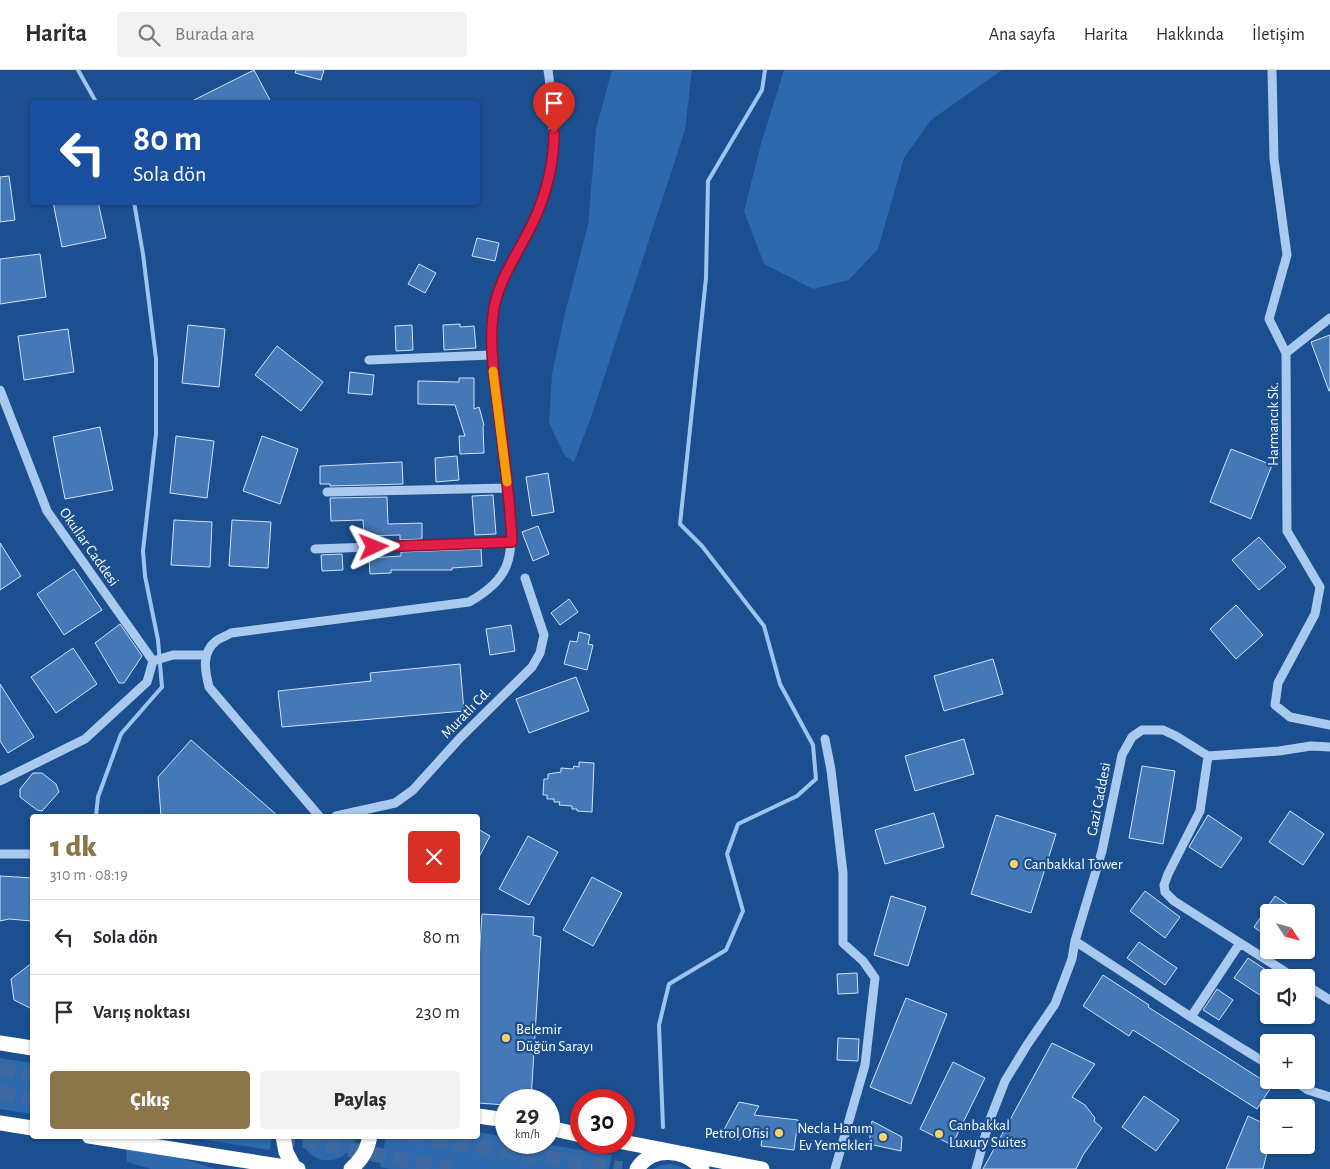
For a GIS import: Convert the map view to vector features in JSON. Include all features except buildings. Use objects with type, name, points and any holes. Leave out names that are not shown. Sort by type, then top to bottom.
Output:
[{"type":"highway","points":[[0,1043],[30,1048]]},
{"type":"highway","points":[[480,1116],[495,1118]]},
{"type":"highway","points":[[0,1124],[30,1128]]},
{"type":"highway","points":[[108,1139],[296,1169]]},
{"type":"highway","points":[[283,1139],[286,1152],[296,1169]]},
{"type":"highway","points":[[351,1169],[361,1160],[369,1139]]},
{"type":"highway","points":[[635,1144],[762,1169]]},
{"type":"highway","points":[[637,1169],[650,1156],[664,1152],[688,1156],[702,1169]]},
{"type":"street","points":[[317,814],[209,687],[204,669],[206,654],[216,641],[231,634],[468,602],[485,593],[498,581],[507,564],[512,542],[508,488],[491,355],[493,314],[503,280],[535,218],[548,181],[554,147],[553,106],[548,70]]},
{"type":"street","name":"Harmancık Sk.","points":[[1272,70],[1274,159],[1287,255],[1269,318],[1286,353],[1286,531],[1320,588],[1315,614],[1278,683],[1274,705],[1290,717],[1330,725]]},
{"type":"street","points":[[1286,353],[1330,318]]},
{"type":"street","points":[[369,360],[491,355]]},
{"type":"street","name":"Okullar Caddesi","points":[[0,390],[46,511],[152,660]]},
{"type":"street","points":[[327,492],[508,488]]},
{"type":"street","points":[[315,549],[512,542]]},
{"type":"street","name":"Muratlı Cd.","points":[[345,814],[394,803],[413,790],[460,738],[532,667],[540,653],[544,635],[525,578]]},
{"type":"street","points":[[0,781],[85,739],[147,682],[152,660],[173,655],[206,654]]},
{"type":"street","name":"Gazi Caddesi","points":[[976,1169],[1005,1081],[1055,1004],[1072,960],[1075,941],[1102,851],[1122,755],[1132,737],[1142,730],[1163,730],[1208,756]]},
{"type":"street","points":[[825,739],[831,770],[843,873],[843,942],[863,961],[875,978],[865,1065],[835,1169]]},
{"type":"street","points":[[1281,969],[1174,901],[1165,892],[1164,884],[1200,811],[1208,756],[1279,751],[1311,746],[1330,748]]},
{"type":"street","points":[[0,854],[30,854]]},
{"type":"street","points":[[1075,941],[1260,1059]]},
{"type":"street","points":[[1191,1017],[1240,943]]},
{"type":"street","points":[[1315,991],[1330,1000]]},
{"type":"street","points":[[1306,1089],[1330,1097]]},
{"type":"shaded area","points":[[612,70],[692,70],[685,130],[591,417],[574,462],[565,456],[549,423],[552,374],[565,313],[588,225],[596,129]]},
{"type":"shaded area","points":[[784,70],[1002,70],[931,120],[904,158],[878,249],[849,280],[813,289],[764,264],[744,211],[761,144]]},
{"type":"shaded area","points":[[0,1058],[30,1063],[30,1114],[0,1109]]},
{"type":"shaded area","points":[[480,1132],[495,1135],[495,1154],[560,1154],[560,1147],[570,1148],[570,1154],[612,1155],[609,1169],[390,1169],[380,1167],[385,1139],[480,1139]]},
{"type":"shaded area","points":[[199,1139],[272,1139],[270,1150]]},
{"type":"shaded area","points":[[302,1139],[356,1139],[352,1147],[337,1159],[319,1159],[305,1147]]},
{"type":"shaded area","points":[[126,1149],[177,1157],[216,1169],[151,1169],[127,1162]]},
{"type":"shaded area","points":[[672,1164],[686,1169],[653,1169],[662,1165]]},
{"type":"waterway","points":[[78,70],[95,100]]},
{"type":"waterway","points":[[663,1127],[659,1025],[669,984],[726,950],[743,911],[727,854],[738,824],[797,796],[816,779],[813,745],[780,684],[764,626],[702,546],[680,524],[706,278],[708,181],[762,90],[765,70]]},
{"type":"waterway","points":[[96,814],[98,797],[121,734],[162,687],[158,640],[145,576],[143,551],[156,434],[156,359],[143,254],[135,205]]},
{"type":"tunnel","points":[[0,1069],[30,1074]]},
{"type":"tunnel","points":[[0,1093],[30,1098]]},
{"type":"tunnel","points":[[296,1139],[450,1169]]},
{"type":"tunnel","points":[[428,1139],[622,1169]]},
{"type":"slow traffic","points":[[493,371],[507,482]]},
{"type":"place","name":"Canbakkal Tower","points":[[1014,864]]},
{"type":"place","name":"Belemir Düğün Sarayı","points":[[506,1038]]},
{"type":"place","name":"Petrol Ofisi","points":[[779,1133]]},
{"type":"place","name":"Canbakkal Luxury Suites","points":[[939,1134]]},
{"type":"place","name":"Necla Hanım Ev Yemekleri","points":[[883,1137]]},
{"type":"route","points":[[374,547],[512,542],[510,507],[491,355],[493,314],[503,280],[535,218],[548,181],[554,147],[554,133]]}]
